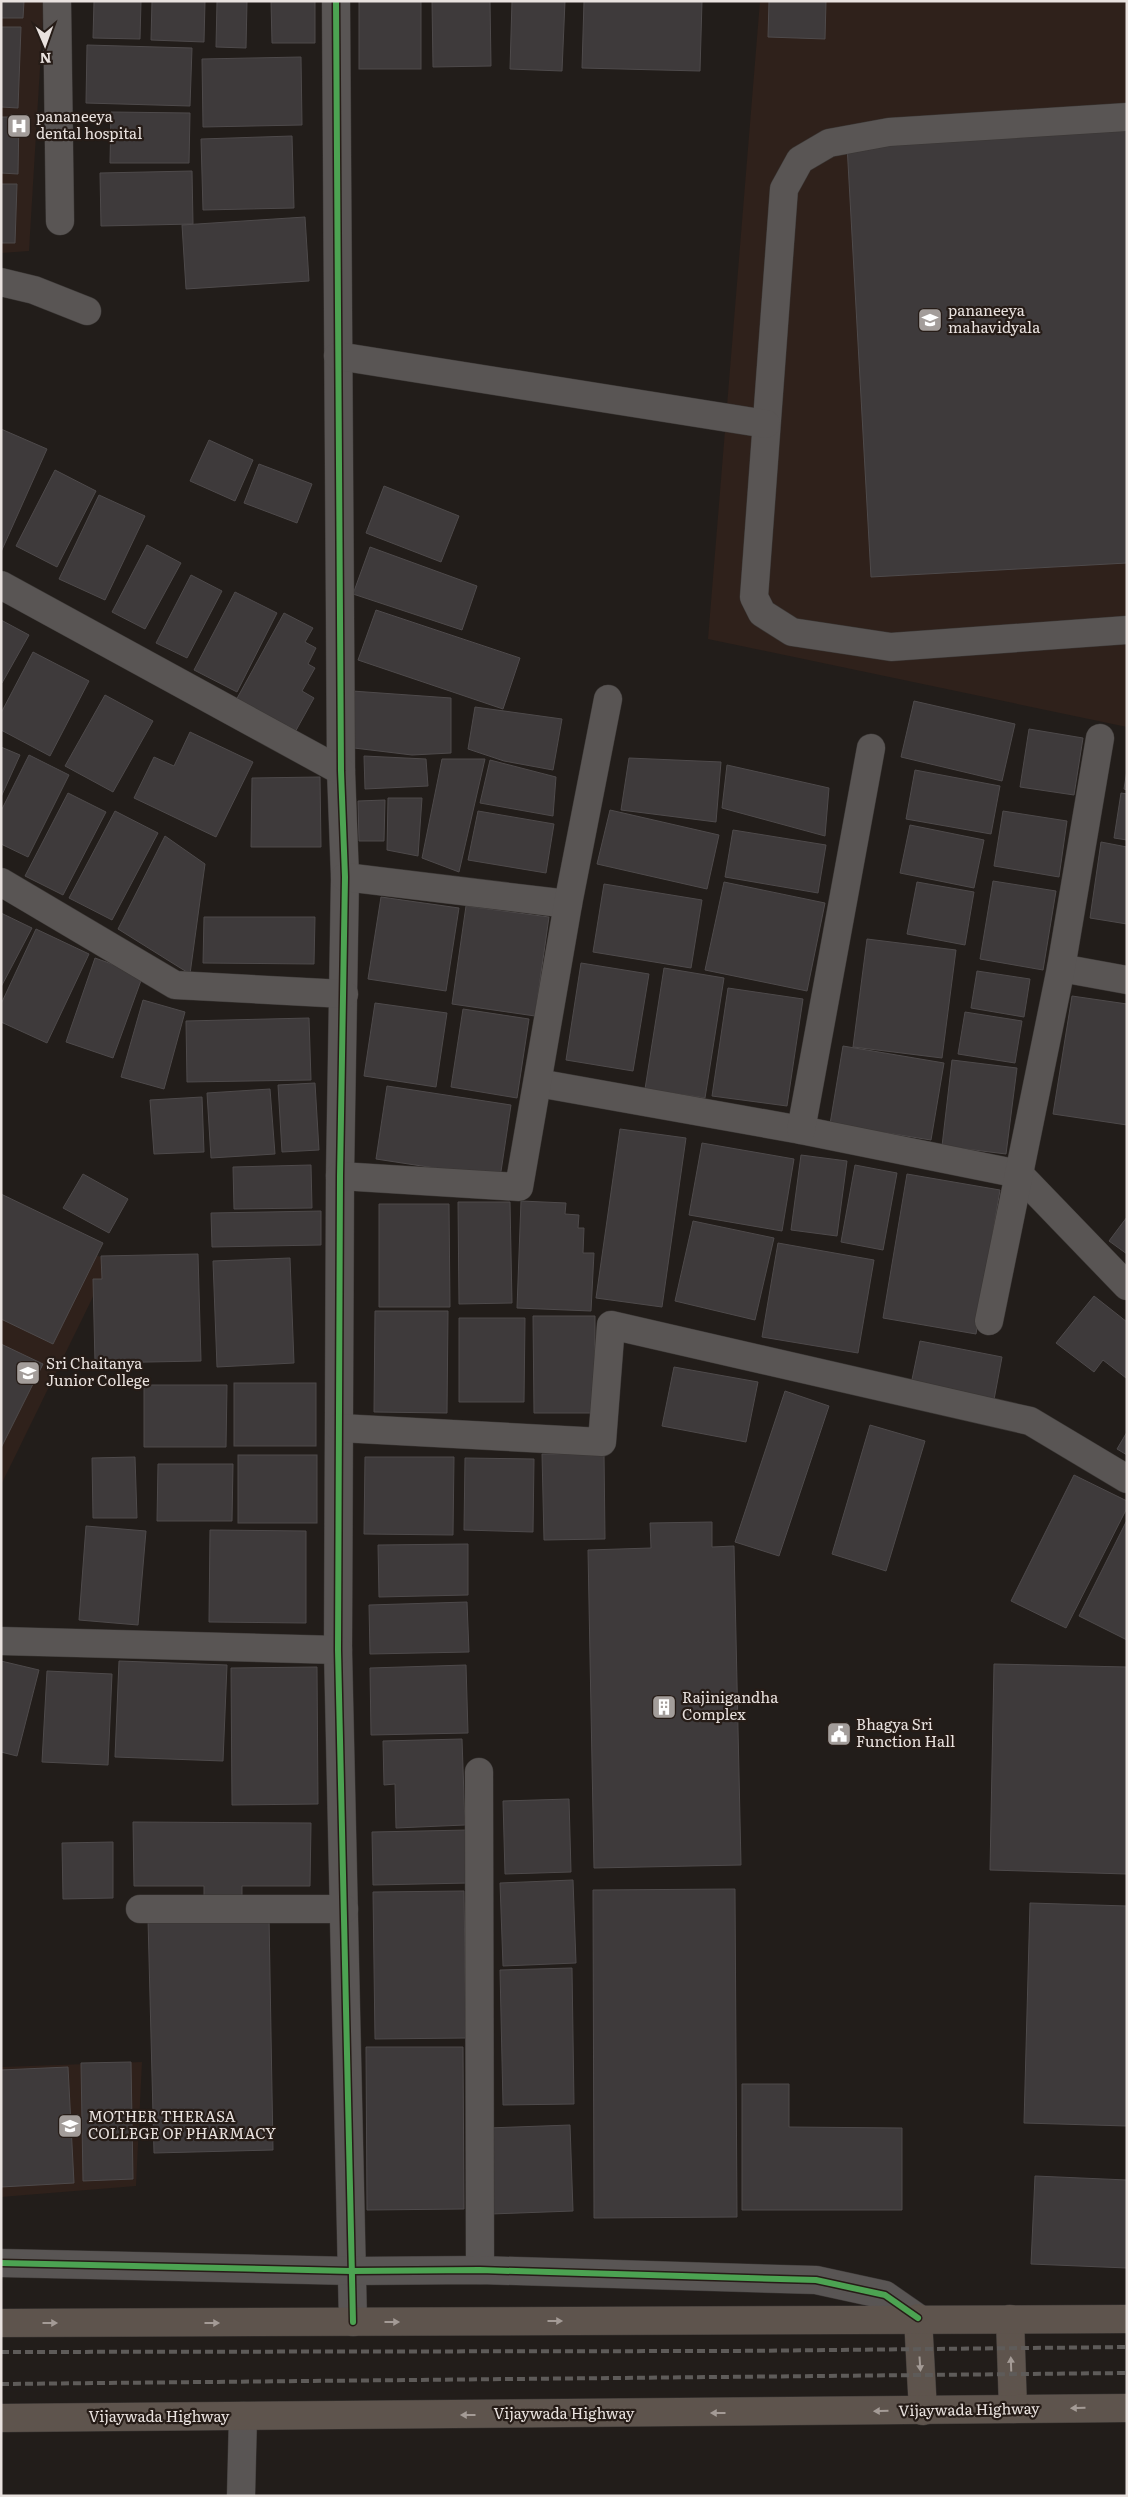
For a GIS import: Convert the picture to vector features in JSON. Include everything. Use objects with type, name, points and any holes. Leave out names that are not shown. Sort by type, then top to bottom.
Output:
[{"type":"highway","points":[[918,2318],[923,2411]]},
{"type":"highway","points":[[1,2323],[918,2318],[1127,2319]]},
{"type":"highway","points":[[1010,2319],[1013,2409]]},
{"type":"highway","name":"Vijaywada Highway","points":[[1,2418],[1127,2408]]},
{"type":"street","points":[[57,1],[60,221]]},
{"type":"street","points":[[336,1],[341,771],[344,877],[344,994],[340,1176],[338,1650],[353,2322]]},
{"type":"street","points":[[1127,118],[889,132],[829,143],[800,160],[784,188],[754,597],[762,613],[792,632],[891,647],[1127,630]]},
{"type":"street","points":[[1,282],[34,290],[87,311]]},
{"type":"street","points":[[338,356],[766,424]]},
{"type":"street","points":[[1,585],[341,771]]},
{"type":"street","points":[[340,1176],[519,1187],[568,904],[608,699]]},
{"type":"street","points":[[989,1321],[1061,968],[1100,738]]},
{"type":"street","points":[[801,1130],[871,748]]},
{"type":"street","points":[[344,877],[568,904]]},
{"type":"street","points":[[1,882],[175,985],[344,994]]},
{"type":"street","points":[[1061,968],[1127,980]]},
{"type":"street","points":[[538,1083],[801,1130],[1019,1174],[1127,1286]]},
{"type":"street","points":[[340,1428],[602,1442],[611,1325],[1030,1420],[1127,1479]]},
{"type":"street","points":[[1,1641],[338,1650]]},
{"type":"street","points":[[479,1772],[480,2270]]},
{"type":"street","points":[[140,1909],[344,1909]]},
{"type":"street","points":[[1,2264],[351,2271],[480,2270],[816,2280],[886,2295],[918,2318]]},
{"type":"street","points":[[241,2496],[243,2416]]},
{"type":"shaded area","name":"pananeeya dental hospital","points":[[1,1],[44,1],[29,251],[1,253]]},
{"type":"shaded area","name":"pananeeya mahavidyala","points":[[760,1],[1127,1],[1127,727],[708,639]]},
{"type":"shaded area","name":"Sri Chaitanya Junior College","points":[[1,1206],[110,1262],[1,1485]]},
{"type":"shaded area","name":"MOTHER THERASA COLLEGE OF PHARMACY","points":[[142,2062],[136,2186],[1,2197],[1,2067]]},
{"type":"building","points":[[1,1],[24,1],[23,18],[1,18]]},
{"type":"building","points":[[94,1],[141,1],[140,39],[93,38]]},
{"type":"building","points":[[152,1],[205,1],[204,42],[151,40]]},
{"type":"building","points":[[217,1],[247,1],[246,48],[216,47]]},
{"type":"building","points":[[271,1],[315,1],[315,43],[272,43]]},
{"type":"building","points":[[359,1],[421,1],[421,69],[359,69]]},
{"type":"building","points":[[432,1],[490,1],[491,66],[433,67]]},
{"type":"building","points":[[512,1],[565,1],[562,71],[510,69]]},
{"type":"building","points":[[584,1],[702,1],[700,71],[582,68]]},
{"type":"building","points":[[769,1],[826,1],[825,39],[768,37]]},
{"type":"building","points":[[1,27],[21,27],[18,108],[1,107]]},
{"type":"building","points":[[87,45],[192,48],[190,106],[86,103]]},
{"type":"building","points":[[301,57],[302,125],[203,127],[202,59]]},
{"type":"building","points":[[111,112],[190,113],[189,163],[110,163]]},
{"type":"building","points":[[1,117],[19,117],[18,174],[1,173]]},
{"type":"building","points":[[1127,130],[1127,563],[871,577],[847,145]]},
{"type":"building","points":[[292,136],[294,208],[203,210],[201,139]]},
{"type":"building","points":[[192,171],[193,224],[101,226],[100,173]]},
{"type":"building","points":[[1,184],[17,184],[15,243],[1,243]]},
{"type":"building","points":[[305,217],[309,281],[186,289],[182,225]]},
{"type":"building","points":[[1,429],[47,449],[1,552]]},
{"type":"building","points":[[209,440],[253,460],[235,501],[190,481]]},
{"type":"building","points":[[259,464],[312,484],[297,523],[244,503]]},
{"type":"building","points":[[55,470],[96,491],[57,567],[16,546]]},
{"type":"building","points":[[384,486],[459,516],[441,562],[366,533]]},
{"type":"building","points":[[99,495],[145,516],[105,600],[59,579]]},
{"type":"building","points":[[147,545],[181,563],[145,629],[112,612]]},
{"type":"building","points":[[370,547],[477,586],[462,630],[353,594]]},
{"type":"building","points":[[191,575],[222,591],[187,658],[156,643]]},
{"type":"building","points":[[235,592],[277,613],[237,692],[194,670]]},
{"type":"building","points":[[376,610],[520,658],[503,709],[358,660]]},
{"type":"building","points":[[284,613],[313,628],[305,642],[316,648],[308,664],[315,668],[302,691],[314,698],[294,734],[235,702]]},
{"type":"building","points":[[1,620],[29,635],[2,683],[1,682]]},
{"type":"building","points":[[33,652],[89,681],[50,756],[1,730],[1,713]]},
{"type":"building","points":[[352,691],[451,698],[451,753],[412,755],[354,748]]},
{"type":"building","points":[[105,695],[153,721],[113,792],[65,766]]},
{"type":"building","points":[[914,701],[1015,724],[1002,781],[901,757]]},
{"type":"building","points":[[475,707],[562,719],[553,770],[504,761],[468,749]]},
{"type":"building","points":[[1029,729],[1083,738],[1074,795],[1020,787]]},
{"type":"building","points":[[190,732],[253,762],[216,837],[134,798],[154,757],[174,766]]},
{"type":"building","points":[[1,747],[20,755],[1,797]]},
{"type":"building","points":[[29,755],[69,775],[28,857],[1,844],[1,811]]},
{"type":"building","points":[[364,756],[426,759],[428,786],[365,789]]},
{"type":"building","points":[[629,758],[721,762],[716,822],[621,810]]},
{"type":"building","points":[[442,759],[485,759],[459,872],[422,858]]},
{"type":"building","points":[[490,760],[556,777],[553,816],[480,803]]},
{"type":"building","points":[[727,765],[829,788],[825,836],[722,808]]},
{"type":"building","points":[[915,770],[1000,786],[991,834],[906,819]]},
{"type":"building","points":[[1127,770],[1127,790],[1124,789]]},
{"type":"building","points":[[320,777],[321,847],[251,847],[252,778]]},
{"type":"building","points":[[68,793],[106,812],[63,895],[25,876]]},
{"type":"building","points":[[1121,793],[1127,794],[1127,840],[1114,838]]},
{"type":"building","points":[[388,798],[422,798],[418,856],[387,850]]},
{"type":"building","points":[[385,800],[384,841],[359,841],[358,801]]},
{"type":"building","points":[[610,810],[719,835],[707,889],[597,864]]},
{"type":"building","points":[[115,811],[158,833],[112,920],[69,898]]},
{"type":"building","points":[[478,811],[554,824],[546,873],[468,860]]},
{"type":"building","points":[[1003,811],[1067,821],[1059,877],[994,866]]},
{"type":"building","points":[[910,825],[984,840],[974,888],[900,873]]},
{"type":"building","points":[[733,830],[826,845],[818,893],[725,877]]},
{"type":"building","points":[[165,836],[205,864],[190,974],[118,929]]},
{"type":"building","points":[[1101,842],[1127,847],[1127,924],[1090,918]]},
{"type":"building","points":[[993,881],[1056,891],[1043,970],[980,959]]},
{"type":"building","points":[[724,882],[825,903],[807,991],[705,970]]},
{"type":"building","points":[[917,882],[974,892],[965,945],[907,934]]},
{"type":"building","points":[[604,884],[702,900],[691,968],[593,952]]},
{"type":"building","points":[[381,897],[459,908],[446,991],[368,979]]},
{"type":"building","points":[[466,906],[549,917],[535,1016],[452,1004]]},
{"type":"building","points":[[1,913],[32,928],[1,987]]},
{"type":"building","points":[[204,917],[315,917],[314,964],[203,963]]},
{"type":"building","points":[[36,929],[89,954],[47,1043],[1,1022],[1,1004]]},
{"type":"building","points":[[867,939],[956,950],[942,1058],[853,1047]]},
{"type":"building","points":[[95,958],[143,975],[113,1058],[66,1042]]},
{"type":"building","points":[[581,963],[649,974],[633,1071],[566,1060]]},
{"type":"building","points":[[664,968],[724,978],[705,1098],[645,1089]]},
{"type":"building","points":[[977,971],[1030,979],[1024,1017],[971,1008]]},
{"type":"building","points":[[728,988],[803,999],[787,1106],[712,1096]]},
{"type":"building","points":[[1072,996],[1127,1004],[1127,1125],[1053,1114]]},
{"type":"building","points":[[143,1000],[185,1012],[164,1089],[121,1077]]},
{"type":"building","points":[[375,1003],[447,1013],[436,1087],[364,1076]]},
{"type":"building","points":[[463,1009],[529,1019],[517,1098],[451,1087]]},
{"type":"building","points":[[965,1012],[1022,1021],[1015,1063],[958,1054]]},
{"type":"building","points":[[309,1018],[311,1080],[187,1082],[186,1021]]},
{"type":"building","points":[[843,1046],[944,1063],[931,1140],[830,1124]]},
{"type":"building","points":[[952,1060],[1017,1068],[1006,1154],[942,1146]]},
{"type":"building","points":[[315,1083],[319,1150],[282,1152],[278,1085]]},
{"type":"building","points":[[387,1086],[511,1105],[500,1178],[376,1159]]},
{"type":"building","points":[[270,1089],[275,1154],[211,1158],[207,1093]]},
{"type":"building","points":[[202,1097],[204,1152],[154,1154],[150,1100]]},
{"type":"building","points":[[620,1129],[686,1138],[662,1307],[596,1298]]},
{"type":"building","points":[[702,1143],[794,1159],[782,1231],[689,1215]]},
{"type":"building","points":[[801,1155],[847,1161],[837,1236],[791,1230]]},
{"type":"building","points":[[311,1165],[312,1208],[234,1209],[233,1167]]},
{"type":"building","points":[[855,1165],[897,1173],[883,1250],[841,1242]]},
{"type":"building","points":[[83,1174],[128,1199],[109,1233],[63,1208]]},
{"type":"building","points":[[907,1174],[1000,1190],[976,1334],[883,1318]]},
{"type":"building","points":[[1,1194],[103,1243],[53,1344],[1,1319]]},
{"type":"building","points":[[521,1201],[566,1203],[565,1214],[579,1215],[578,1228],[584,1228],[583,1253],[594,1253],[591,1311],[517,1308]]},
{"type":"building","points":[[458,1202],[510,1202],[512,1303],[459,1304]]},
{"type":"building","points":[[379,1204],[449,1204],[450,1307],[379,1307]]},
{"type":"building","points":[[321,1211],[321,1245],[212,1247],[211,1213]]},
{"type":"building","points":[[1127,1217],[1127,1254],[1109,1241]]},
{"type":"building","points":[[693,1221],[774,1238],[755,1320],[675,1301]]},
{"type":"building","points":[[778,1243],[874,1260],[858,1353],[762,1337]]},
{"type":"building","points":[[198,1254],[201,1361],[95,1363],[93,1279],[102,1279],[101,1256]]},
{"type":"building","points":[[290,1258],[294,1363],[217,1367],[213,1261]]},
{"type":"building","points":[[1094,1296],[1127,1322],[1126,1378],[1103,1360],[1094,1372],[1056,1343]]},
{"type":"building","points":[[375,1311],[448,1311],[447,1413],[374,1412]]},
{"type":"building","points":[[533,1316],[595,1316],[595,1413],[534,1413]]},
{"type":"building","points":[[459,1318],[525,1318],[524,1402],[459,1402]]},
{"type":"building","points":[[920,1341],[1002,1357],[993,1405],[910,1389]]},
{"type":"building","points":[[1,1344],[43,1364],[1,1448]]},
{"type":"building","points":[[674,1367],[758,1382],[746,1442],[662,1426]]},
{"type":"building","points":[[234,1383],[316,1383],[316,1446],[234,1446]]},
{"type":"building","points":[[144,1385],[227,1385],[226,1447],[144,1447]]},
{"type":"building","points":[[785,1391],[829,1406],[779,1556],[735,1542]]},
{"type":"building","points":[[870,1425],[925,1441],[886,1571],[832,1554]]},
{"type":"building","points":[[1127,1432],[1127,1455],[1117,1449]]},
{"type":"building","points":[[604,1453],[605,1539],[544,1540],[542,1454]]},
{"type":"building","points":[[238,1455],[317,1455],[317,1523],[238,1523]]},
{"type":"building","points":[[135,1457],[137,1518],[93,1518],[92,1458]]},
{"type":"building","points":[[365,1457],[454,1457],[453,1535],[364,1534]]},
{"type":"building","points":[[465,1458],[534,1459],[533,1532],[464,1530]]},
{"type":"building","points":[[158,1464],[233,1464],[232,1521],[157,1521]]},
{"type":"building","points":[[1074,1475],[1127,1501],[1127,1508],[1066,1628],[1011,1601]]},
{"type":"building","points":[[1127,1520],[1127,1640],[1079,1616]]},
{"type":"building","name":"Rajinigandha Complex","points":[[712,1522],[712,1547],[734,1546],[741,1865],[594,1868],[588,1550],[651,1548],[650,1523]]},
{"type":"building","points":[[86,1526],[146,1531],[138,1625],[79,1620]]},
{"type":"building","points":[[210,1530],[306,1531],[306,1623],[209,1622]]},
{"type":"building","points":[[468,1544],[468,1595],[379,1597],[378,1545]]},
{"type":"building","points":[[467,1602],[469,1652],[370,1654],[369,1605]]},
{"type":"building","points":[[1,1661],[39,1670],[17,1756],[1,1752]]},
{"type":"building","points":[[119,1661],[227,1665],[223,1761],[115,1757]]},
{"type":"building","points":[[994,1664],[1127,1667],[1127,1874],[990,1870]]},
{"type":"building","points":[[466,1665],[468,1733],[371,1735],[370,1668]]},
{"type":"building","points":[[317,1667],[318,1804],[232,1805],[231,1668]]},
{"type":"building","points":[[47,1671],[112,1674],[108,1765],[42,1762]]},
{"type":"building","points":[[462,1739],[465,1825],[396,1828],[395,1784],[384,1785],[383,1741]]},
{"type":"building","points":[[569,1799],[571,1872],[505,1874],[503,1801]]},
{"type":"building","points":[[133,1822],[311,1823],[310,1886],[242,1886],[242,1901],[204,1901],[204,1886],[134,1886]]},
{"type":"building","points":[[468,1830],[469,1883],[373,1885],[372,1832]]},
{"type":"building","points":[[113,1842],[113,1898],[63,1899],[62,1843]]},
{"type":"building","points":[[573,1880],[576,1963],[503,1966],[500,1883]]},
{"type":"building","points":[[735,1889],[737,2217],[594,2218],[593,1890]]},
{"type":"building","points":[[464,1891],[466,2038],[375,2039],[373,1892]]},
{"type":"building","points":[[1030,1903],[1127,1906],[1127,2126],[1024,2123]]},
{"type":"building","points":[[269,1916],[273,2150],[154,2153],[148,1919]]},
{"type":"building","points":[[572,1968],[574,2104],[503,2105],[500,1970]]},
{"type":"building","points":[[366,2047],[463,2047],[464,2209],[367,2210]]},
{"type":"building","points":[[131,2062],[133,2179],[83,2181],[81,2063]]},
{"type":"building","points":[[68,2067],[74,2183],[1,2187],[1,2070]]},
{"type":"building","points":[[742,2084],[789,2084],[789,2127],[902,2128],[902,2210],[742,2210]]},
{"type":"building","points":[[570,2125],[573,2211],[491,2214],[488,2128]]},
{"type":"building","points":[[1035,2176],[1127,2180],[1127,2268],[1031,2264]]},
{"type":"railway","points":[[1,2352],[732,2351],[1127,2347]]},
{"type":"railway","points":[[1,2384],[1127,2373]]},
{"type":"cycle path","points":[[336,1],[341,771],[345,877],[340,1176],[338,1650],[353,2322]]},
{"type":"cycle path","points":[[1,2263],[351,2271],[480,2270],[816,2280],[885,2295],[918,2318]]},
{"type":"place","name":"pananeeya dental hospital","points":[[19,126]]},
{"type":"place","name":"pananeeya mahavidyala","points":[[930,320]]},
{"type":"place","name":"Sri Chaitanya Junior College","points":[[28,1373]]},
{"type":"place","name":"Rajinigandha Complex","points":[[664,1707]]},
{"type":"place","name":"Bhagya Sri Function Hall","points":[[839,1734]]},
{"type":"place","name":"MOTHER THERASA COLLEGE OF PHARMACY","points":[[70,2126]]}]
